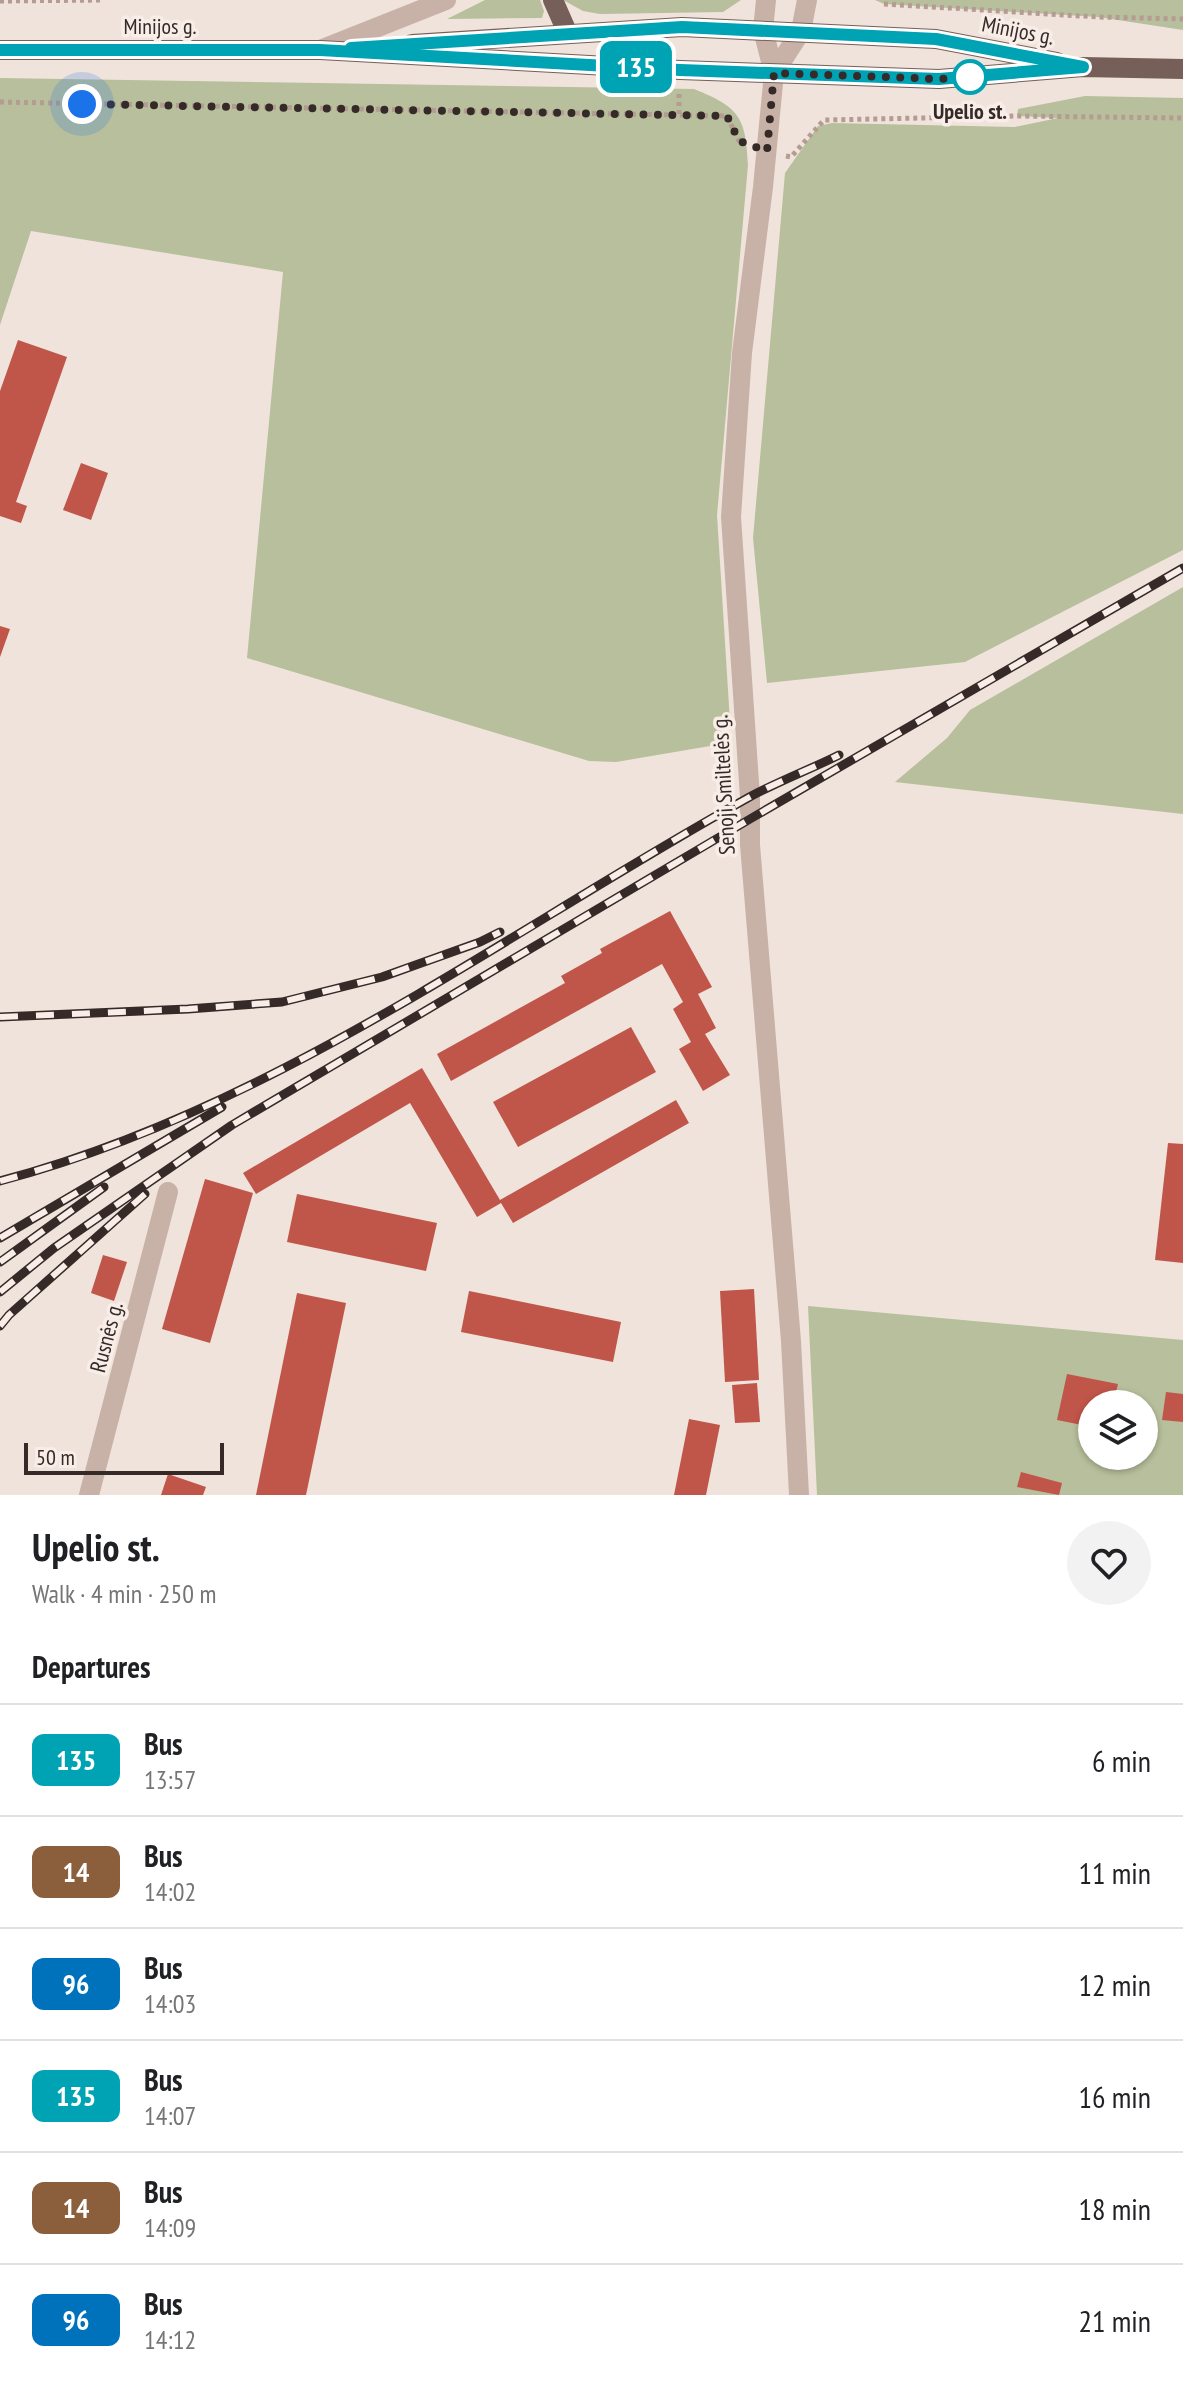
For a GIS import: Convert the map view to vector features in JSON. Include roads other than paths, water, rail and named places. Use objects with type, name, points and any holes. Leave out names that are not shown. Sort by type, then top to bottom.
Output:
[{"type":"main road","points":[[553,0],[568,34]]},
{"type":"main road","name":"Minijos g.","points":[[320,50],[682,27],[936,39],[1083,67]]},
{"type":"main road","name":"Minijos g.","points":[[0,50],[320,50],[939,79],[1083,67],[1183,69]]},
{"type":"street","points":[[320,50],[446,0]]},
{"type":"street","points":[[766,0],[763,30],[774,73]]},
{"type":"street","points":[[774,73],[801,31],[807,0]]},
{"type":"street","name":"Senoji Smiltelės g.","points":[[774,73],[742,353],[731,517],[750,797],[750,845],[794,1380],[799,1495]]},
{"type":"street","name":"Rusnės g.","points":[[89,1495],[168,1192]]},
{"type":"railway","points":[[0,1292],[54,1248],[232,1125],[1183,568]]},
{"type":"railway","points":[[0,1181],[100,1149],[198,1110],[292,1064],[384,1014],[746,799],[839,755]]},
{"type":"railway","points":[[0,1017],[282,1002],[382,977],[500,932]]},
{"type":"railway","points":[[0,1238],[222,1107]]},
{"type":"railway","points":[[0,1262],[104,1187]]},
{"type":"railway","points":[[0,1326],[145,1194]]},
{"type":"place","name":"Upelio st.","points":[[970,77]]}]
